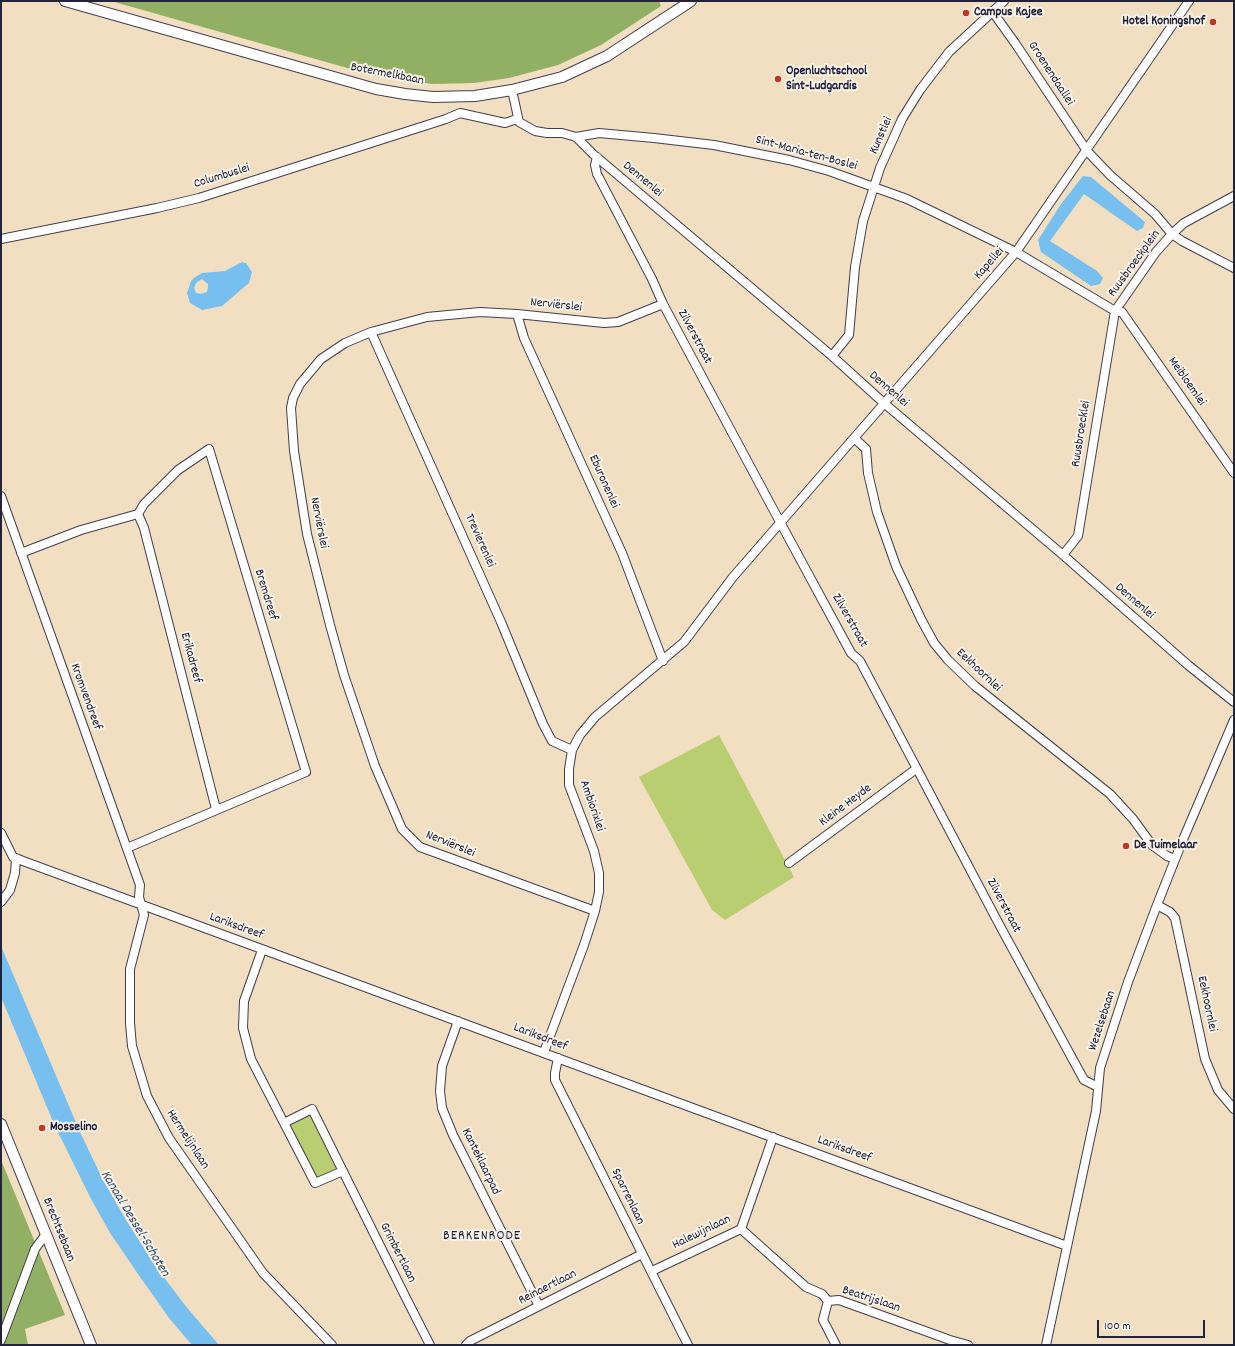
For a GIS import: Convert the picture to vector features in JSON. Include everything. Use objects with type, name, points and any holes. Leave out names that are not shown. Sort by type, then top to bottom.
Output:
[{"type":"main road","name":"Botermelkbaan","points":[[65,1],[376,89],[433,97],[475,96],[534,86],[582,68],[607,56],[691,1]]},
{"type":"main road","name":"Brechtsebaan","points":[[1,1124],[91,1345]]},
{"type":"street","name":"Kunstlei","points":[[832,356],[849,335],[857,255],[863,221],[874,186],[902,119],[920,90],[949,52],[1004,1]]},
{"type":"street","name":"Kapellei","points":[[781,521],[885,404],[1016,252],[1189,1]]},
{"type":"street","name":"Groenendaallei","points":[[992,11],[1087,151]]},
{"type":"street","points":[[512,90],[517,119]]},
{"type":"street","name":"Columbuslei","points":[[1,239],[157,208],[199,198],[446,119],[460,113],[505,123],[517,119]]},
{"type":"street","name":"Dennenlei","points":[[517,119],[535,131],[547,133],[562,132],[576,137],[597,157],[832,356],[885,404],[1188,665],[1234,702]]},
{"type":"street","name":"Sint-Maria-ten-Boslei","points":[[576,137],[599,133],[714,145],[789,160],[829,170],[874,186],[946,216],[1016,252]]},
{"type":"street","name":"Ruusbroeckplein","points":[[1016,252],[1115,311],[1156,252],[1172,234],[1155,214],[1110,175],[1087,151]]},
{"type":"street","name":"Zilverstraat","points":[[597,157],[595,165],[596,174],[652,279],[663,304],[851,653],[860,661],[916,769],[1084,1080],[1098,1087]]},
{"type":"street","points":[[1234,196],[1184,223],[1172,234],[1182,241],[1234,268]]},
{"type":"street","name":"Nerviërslei","points":[[595,911],[420,847],[402,829],[375,766],[344,675],[307,534],[294,451],[291,408],[293,398],[300,384],[321,359],[345,343],[372,332],[427,317],[480,312],[517,314],[604,323],[618,322],[663,304]]},
{"type":"street","name":"Meibloemlei","points":[[1115,311],[1122,312],[1234,473]]},
{"type":"street","name":"Ruusbroecklei","points":[[1063,556],[1078,536],[1115,311]]},
{"type":"street","name":"Eburonenlei","points":[[517,314],[524,338],[622,553],[663,661]]},
{"type":"street","name":"Trevierenlei","points":[[372,332],[501,622],[543,724],[552,741],[572,750]]},
{"type":"street","name":"Eekhoornlei","points":[[854,438],[866,450],[868,473],[877,512],[896,566],[934,643],[948,660],[975,686],[1110,794],[1133,819],[1152,845],[1167,856],[1175,859]]},
{"type":"street","name":"Bremdreef","points":[[127,848],[306,772],[209,449],[178,470],[144,504],[138,514]]},
{"type":"street","name":"Kromvendreef","points":[[1,496],[3,509],[21,553],[140,884],[139,897],[143,906]]},
{"type":"street","points":[[21,553],[81,530],[138,514]]},
{"type":"street","name":"Erikadreef","points":[[138,514],[144,528],[216,809]]},
{"type":"street","name":"Ambiorixlei","points":[[544,1052],[595,911],[599,892],[599,873],[594,850],[569,785],[569,768],[572,750],[584,729],[595,717],[684,642],[733,577],[781,521]]},
{"type":"street","name":"Wezelsebaan","points":[[1046,1345],[1096,1111],[1100,1068],[1128,982],[1157,905],[1234,720]]},
{"type":"street","name":"Kleine Heyde","points":[[789,863],[916,769]]},
{"type":"street","points":[[1,833],[13,857],[16,858],[16,873],[10,890],[1,902]]},
{"type":"street","name":"Lariksdreef","points":[[16,858],[1067,1246]]},
{"type":"street","name":"Eekhoornlei","points":[[1157,905],[1170,912],[1175,918],[1205,1059],[1218,1090],[1234,1110]]},
{"type":"street","name":"Hermelijnlaan","points":[[143,906],[144,915],[130,969],[129,1000],[132,1046],[147,1096],[169,1138],[263,1273],[332,1345]]},
{"type":"street","points":[[262,950],[244,1001],[243,1028],[251,1059],[315,1183],[321,1182],[343,1171]]},
{"type":"street","name":"Kanteklaarpad","points":[[458,1020],[442,1066],[440,1091],[442,1108],[453,1135],[539,1306]]},
{"type":"street","name":"Sparrenlaan","points":[[558,1058],[555,1073],[556,1080],[688,1345]]},
{"type":"street","name":"Grimbertlaan","points":[[284,1123],[312,1109],[430,1345]]},
{"type":"street","name":"Halewijnlaan","points":[[652,1271],[741,1229],[773,1137]]},
{"type":"street","name":"Beatrijslaan","points":[[741,1229],[806,1288],[822,1294],[828,1300],[839,1300],[950,1340],[968,1345]]},
{"type":"street","points":[[1,1340],[34,1249],[46,1234]]},
{"type":"street","name":"Reinaertlaan","points":[[466,1345],[470,1341],[642,1254]]},
{"type":"street","points":[[828,1300],[824,1320],[836,1345]]},
{"type":"green space","points":[[111,1],[659,1],[661,6],[601,45],[558,65],[509,78],[474,83],[433,84],[379,77]]},
{"type":"green space","points":[[719,735],[794,877],[725,920],[712,910],[639,777]]},
{"type":"green space","points":[[307,1114],[311,1114],[339,1169],[316,1180],[288,1124]]},
{"type":"green space","points":[[1,1160],[65,1315],[25,1329],[28,1345],[1,1345]]},
{"type":"water","points":[[1083,176],[1091,177],[1145,222],[1143,228],[1137,231],[1084,194],[1050,241],[1097,271],[1103,278],[1100,284],[1091,286],[1041,252],[1038,240],[1061,204]]},
{"type":"water","points":[[242,262],[246,263],[252,272],[249,283],[222,306],[202,310],[190,303],[187,293],[191,281],[194,278],[202,273],[225,271]],"holes":[[[202,279],[208,284],[207,292],[201,294],[196,293],[194,288],[196,283]]]},
{"type":"water","points":[[1,946],[80,1132],[102,1178],[126,1220],[156,1267],[188,1309],[219,1345],[192,1345],[169,1318],[138,1274],[110,1233],[90,1197],[54,1124],[1,997]]},
{"type":"place","name":"Campus Kajee","points":[[966,13]]},
{"type":"place","name":"Hotel Koningshof","points":[[1213,22]]},
{"type":"place","name":"Openluchtschool Sint-Ludgardis","points":[[778,79]]},
{"type":"place","name":"De Tuimelaar","points":[[1126,846]]},
{"type":"place","name":"Mosselino","points":[[42,1128]]},
{"type":"district","name":"BERKENRODE","points":[[482,1237]]},
{"type":"water label","name":"Kanaal Dessel-Schoten","points":[[134,1224]]}]
